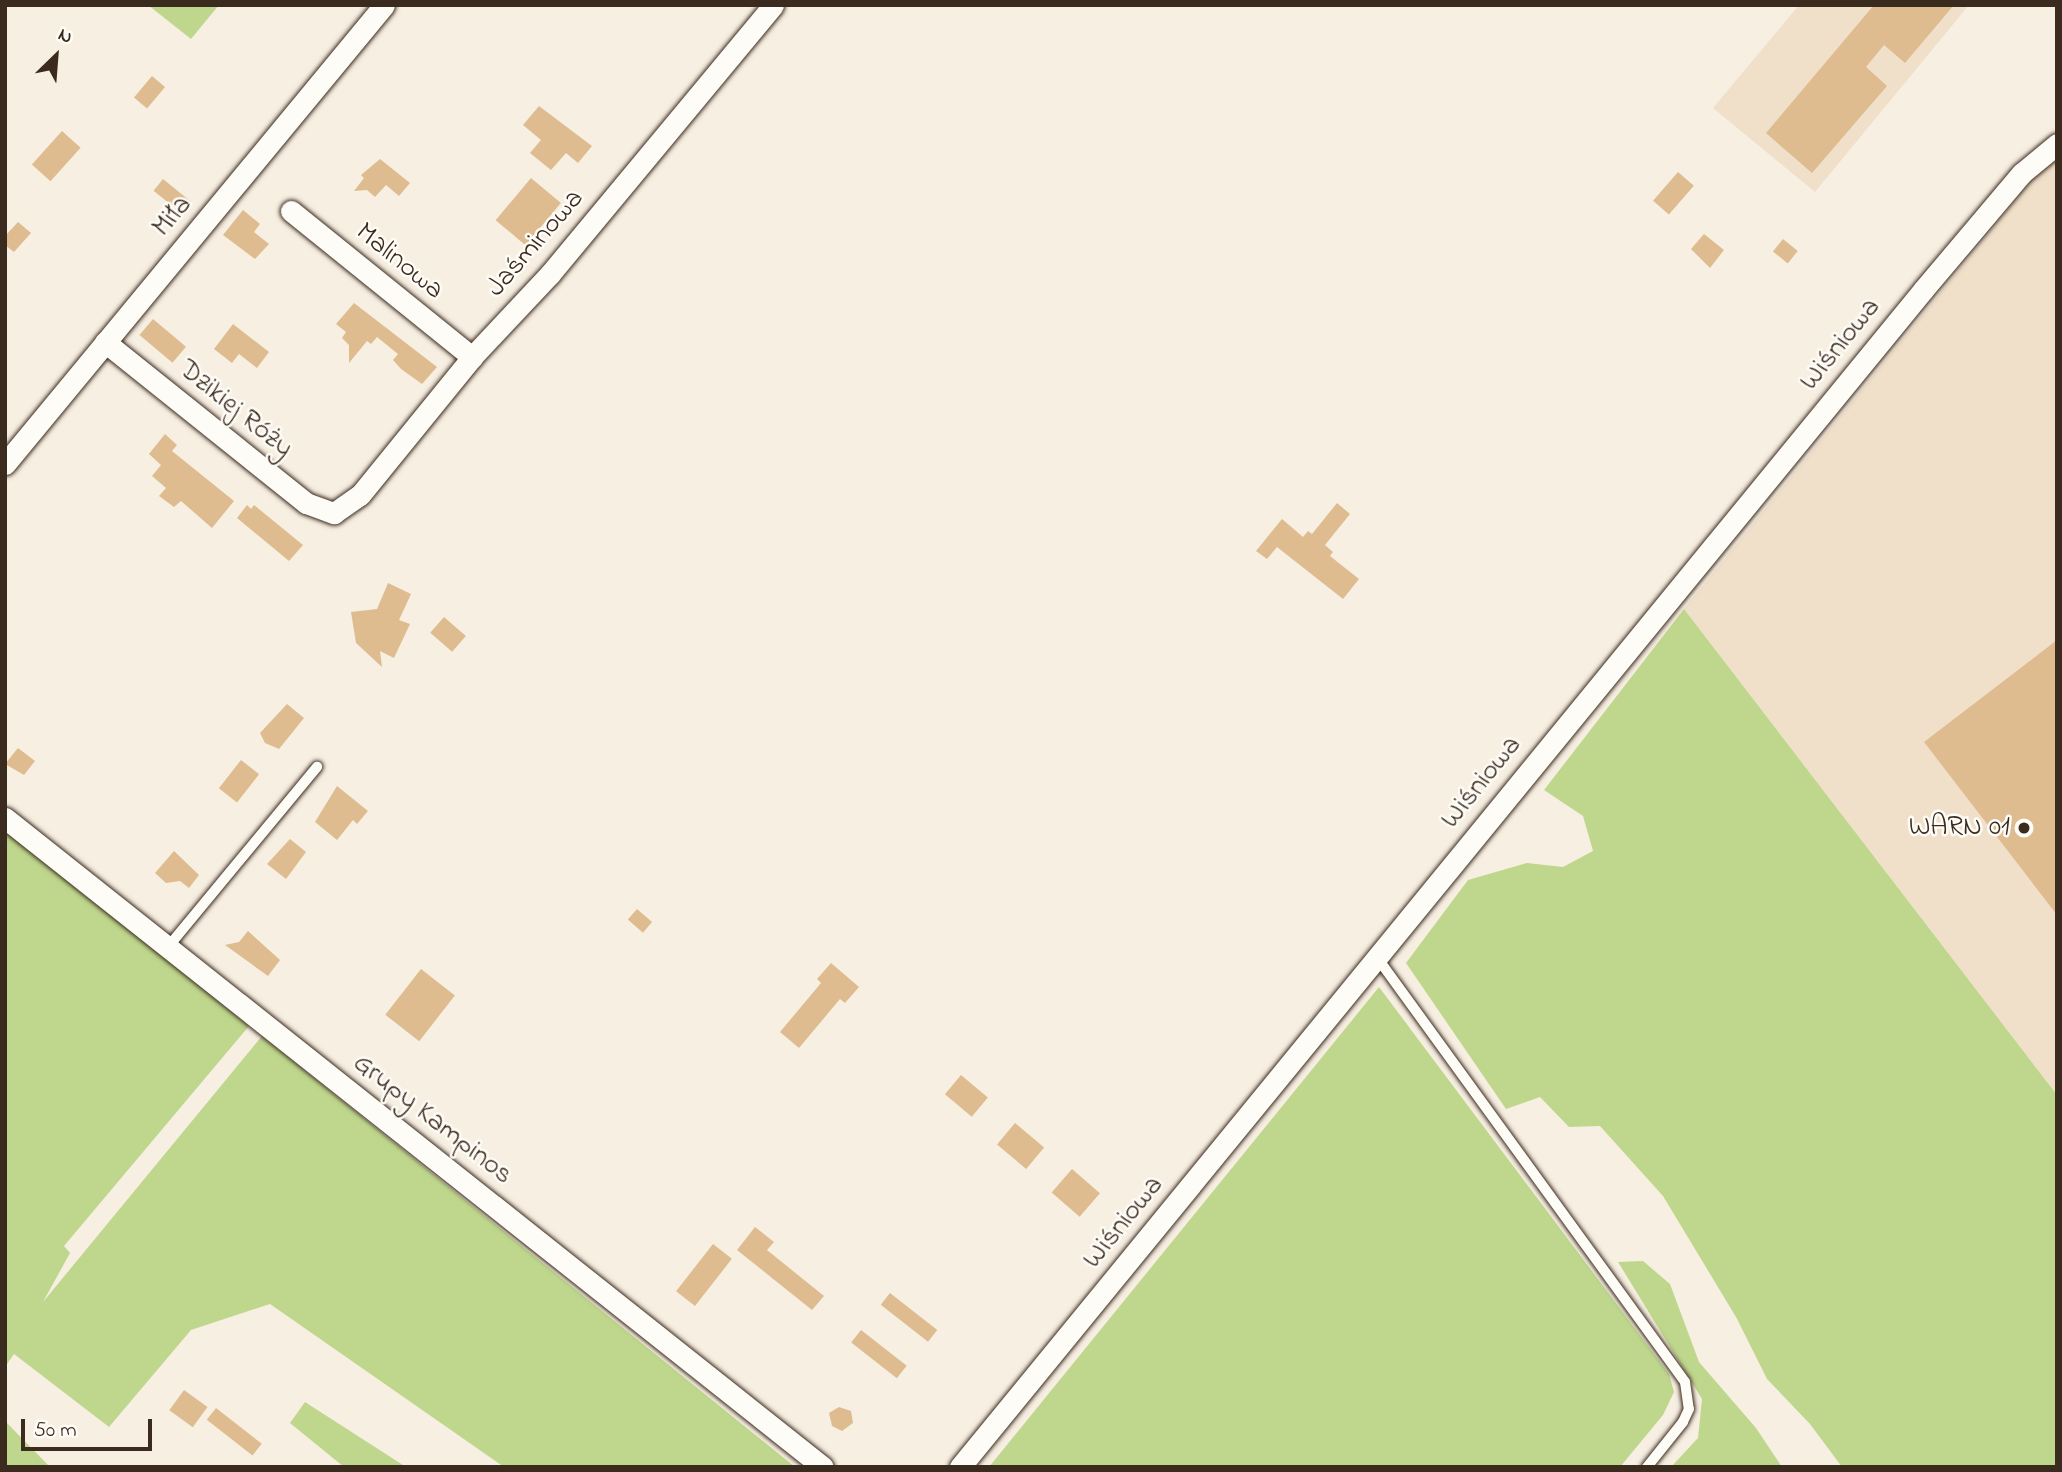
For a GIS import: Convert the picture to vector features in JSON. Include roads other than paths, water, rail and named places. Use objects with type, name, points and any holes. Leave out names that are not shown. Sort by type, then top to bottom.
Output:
[{"type":"street","name":"Miła","points":[[5,464],[384,5]]},
{"type":"street","name":"Jaśminowa","points":[[334,513],[360,495],[472,356],[550,274],[773,5]]},
{"type":"street","name":"Wiśniowa","points":[[960,1467],[1976,226],[2022,173],[2057,144]]},
{"type":"street","name":"Malinowa","points":[[291,211],[472,356]]},
{"type":"street","name":"Dzikiej Róży","points":[[105,342],[306,503],[334,513]]},
{"type":"street","name":"Grupy Kampinos","points":[[5,818],[823,1467]]},
{"type":"lane","points":[[168,947],[317,766]]},
{"type":"lane","points":[[1376,957],[1685,1382],[1689,1396],[1684,1422],[1647,1467]]},
{"type":"place","name":"WARN 01","points":[[2024,828]]}]
